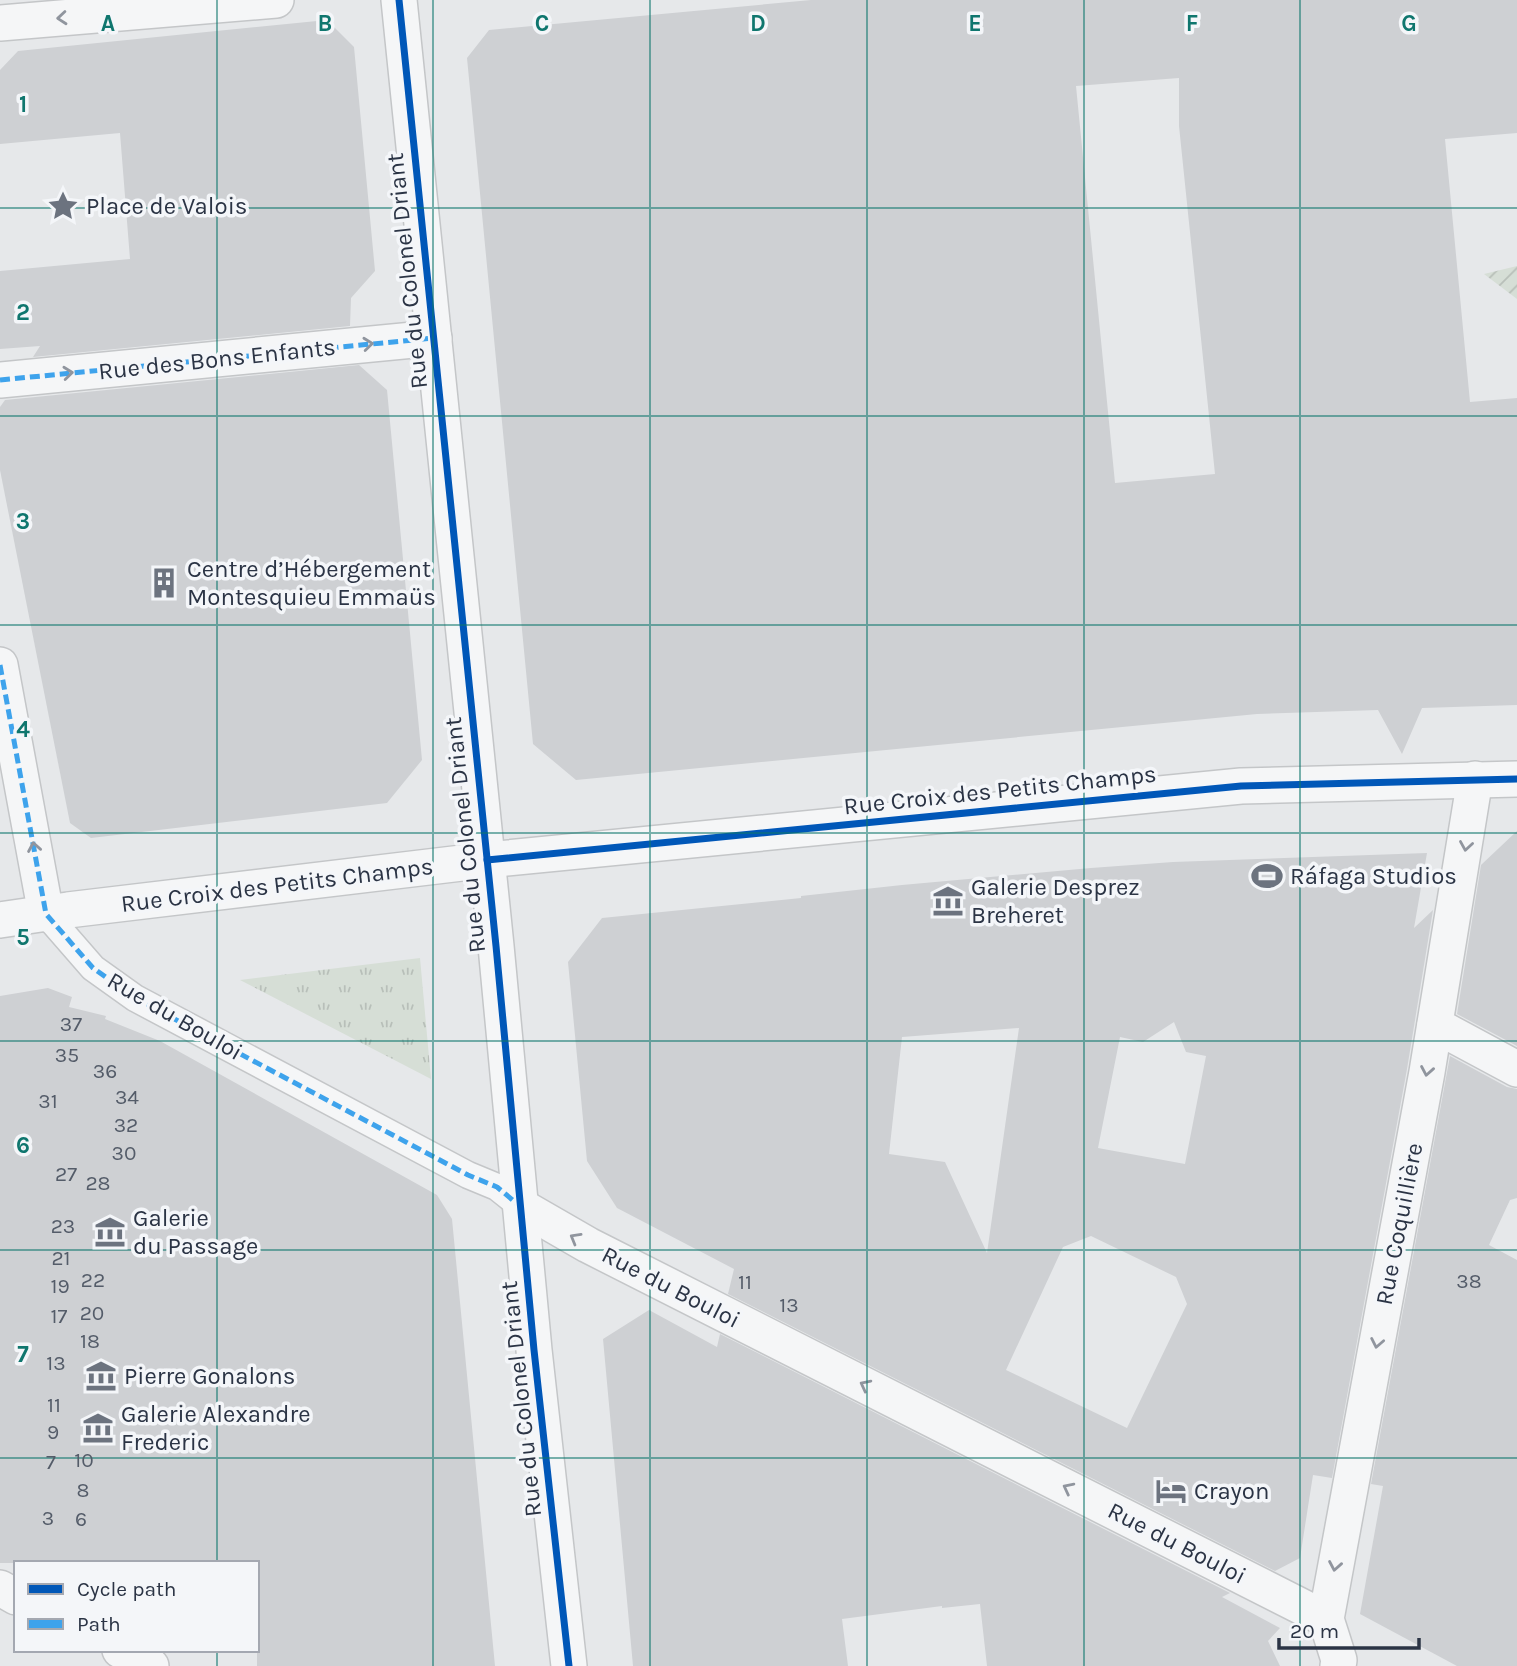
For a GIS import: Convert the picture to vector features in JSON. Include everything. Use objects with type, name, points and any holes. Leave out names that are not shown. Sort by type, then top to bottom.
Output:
[{"type":"street","points":[[0,23],[276,0]]},
{"type":"street","name":"Rue du Colonel Driant","points":[[399,0],[522,1207],[534,1350],[569,1666]]},
{"type":"street","name":"Rue des Bons Enfants","points":[[0,380],[434,338]]},
{"type":"street","points":[[0,665],[46,914]]},
{"type":"street","name":"Rue Coquillière","points":[[1343,1664],[1326,1619],[1435,1024],[1475,779]]},
{"type":"street","name":"Rue Croix des Petits Champs","points":[[0,920],[487,860],[1241,786],[1517,779]]},
{"type":"street","name":"Rue du Bouloi","points":[[46,914],[93,968],[135,998],[468,1175],[497,1187],[522,1207],[588,1245],[1326,1619]]},
{"type":"street","points":[[1435,1024],[1517,1069]]},
{"type":"street","points":[[124,1652],[151,1666]]},
{"type":"green space","points":[[1517,266],[1517,299],[1484,274]]},
{"type":"green space","points":[[420,958],[431,1079],[240,980]]},
{"type":"building","points":[[811,0],[1517,0],[1517,133],[1445,139],[1470,402],[1517,398],[1517,705],[1422,708],[1402,754],[1378,710],[1257,714],[576,780],[533,744],[467,58],[489,30]],"holes":[[[1179,78],[1179,126],[1215,474],[1115,483],[1076,86]]]},
{"type":"building","points":[[327,20],[354,47],[375,271],[351,298],[350,326],[33,357],[40,346],[0,349],[0,271],[130,259],[120,133],[0,144],[0,70],[18,51]]},
{"type":"building","points":[[359,365],[387,390],[422,760],[387,803],[91,838],[70,823],[0,470],[0,407],[5,400]]},
{"type":"building","points":[[1517,831],[1517,1046],[1457,1014],[1481,865]]},
{"type":"building","points":[[1427,853],[1414,928],[1433,910],[1407,1069],[1332,1478],[1313,1475],[1300,1558],[1275,1571],[728,1294],[734,1269],[617,1208],[587,1161],[568,962],[602,918],[902,885],[1173,862]],"holes":[[[1174,1022],[1186,1052],[1206,1056],[1185,1164],[1098,1148],[1120,1037],[1143,1042]],[[1019,1028],[987,1253],[945,1162],[889,1154],[902,1037]],[[1091,1236],[1176,1277],[1187,1304],[1127,1428],[1006,1370],[1063,1247]]]},
{"type":"building","points":[[48,988],[72,997],[69,1007],[106,1016],[105,1019],[160,1041],[437,1195],[452,1219],[495,1666],[257,1666],[259,1561],[0,1563],[0,996]]},
{"type":"building","points":[[1450,1056],[1507,1087],[1517,1089],[1517,1198],[1510,1200],[1489,1245],[1517,1260],[1517,1666],[1457,1666],[1360,1614],[1383,1486],[1371,1484]]},
{"type":"building","points":[[649,1310],[717,1347],[720,1334],[1230,1593],[1222,1597],[1280,1628],[1268,1641],[1280,1666],[987,1666],[980,1604],[942,1606],[842,1619],[848,1666],[633,1666],[603,1339]]},
{"type":"marked path","points":[[0,380],[434,338]]},
{"type":"marked path","points":[[0,665],[46,914],[93,968],[135,998],[468,1175],[497,1187],[521,1207]]},
{"type":"cycle path","points":[[399,0],[496,946],[534,1350],[569,1666]]},
{"type":"cycle path","points":[[487,860],[1241,786],[1517,779]]},
{"type":"place","name":"Place de Valois","points":[[63,206]]},
{"type":"place","name":"Centre d’Hébergement Montesquieu Emmaüs","points":[[164,583]]},
{"type":"place","name":"Ráfaga Studios","points":[[1267,876]]},
{"type":"place","name":"Galerie Desprez Breheret","points":[[948,901]]},
{"type":"place","name":"Galerie du Passage","points":[[110,1232]]},
{"type":"place","name":"Pierre Gonalons","points":[[101,1376]]},
{"type":"place","name":"Galerie Alexandre Frederic","points":[[98,1428]]},
{"type":"place","name":"Crayon","points":[[1171,1491]]}]
